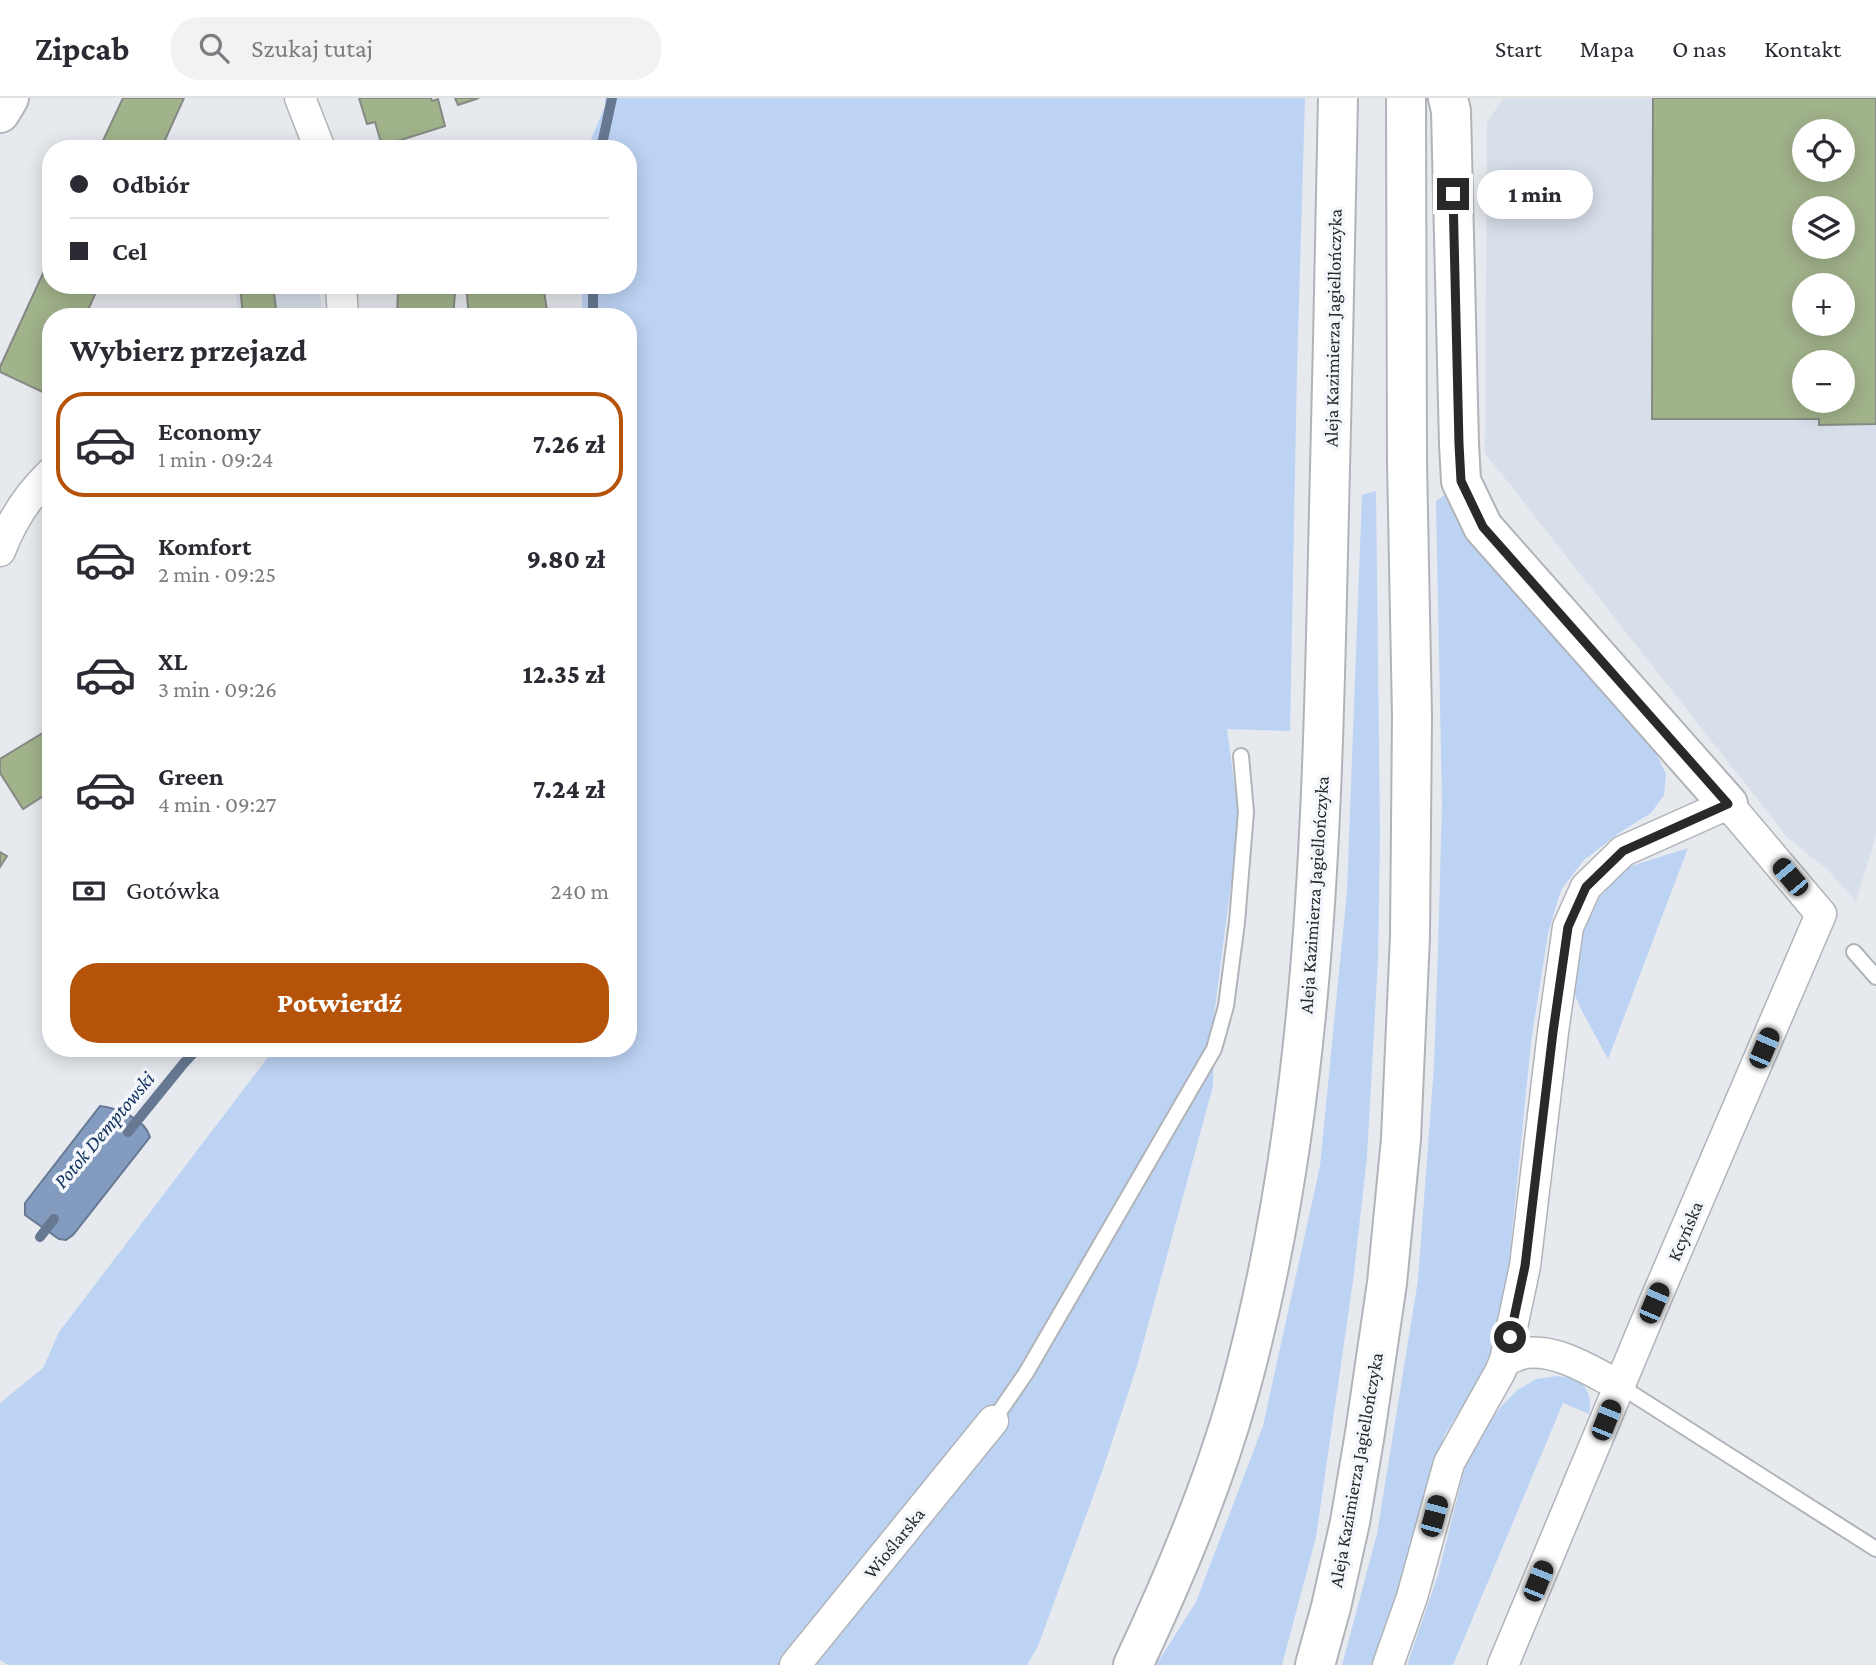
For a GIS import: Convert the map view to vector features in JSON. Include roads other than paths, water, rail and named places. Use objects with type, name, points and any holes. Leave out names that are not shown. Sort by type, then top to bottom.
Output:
[{"type":"main road","points":[[0,113],[9,98]]},
{"type":"main road","name":"Aleja Kazimierza Jagiellończyka","points":[[1133,1665],[1195,1525],[1239,1393],[1274,1248],[1294,1123],[1308,999],[1324,727],[1338,98]]},
{"type":"main road","name":"Aleja Kazimierza Jagiellończyka","points":[[1315,1665],[1350,1522],[1365,1433],[1387,1283],[1402,1113],[1410,936],[1412,716],[1407,462],[1406,98]]},
{"type":"main road","points":[[1448,98],[1451,110],[1461,481],[1483,527],[1728,804]]},
{"type":"street","points":[[300,98],[316,140]]},
{"type":"street","points":[[0,551],[8,531],[34,489],[42,481]]},
{"type":"street","points":[[1388,1665],[1412,1597],[1449,1462],[1505,1360],[1525,1266],[1568,927],[1586,887],[1623,851],[1728,804]]},
{"type":"street","name":"Kcyńska","points":[[1503,1665],[1821,914],[1728,804]]},
{"type":"street","points":[[1505,1360],[1523,1353],[1539,1353],[1567,1360],[1620,1386]]},
{"type":"street","name":"Wioślarska","points":[[795,1665],[993,1421]]},
{"type":"lane","points":[[993,1421],[1031,1364],[1214,1049],[1226,1006],[1237,922],[1246,812],[1241,756]]},
{"type":"lane","points":[[1854,952],[1876,977]]},
{"type":"lane","points":[[1620,1386],[1876,1549]]},
{"type":"water","points":[[100,1106],[122,1112],[136,1120],[150,1137],[73,1235],[66,1240],[59,1239],[25,1215],[25,1203]]},
{"type":"waterway","name":"Potok Demptowski","points":[[603,140],[612,98]]},
{"type":"waterway","name":"Potok Demptowski","points":[[593,294],[593,308]]},
{"type":"waterway","name":"Potok Demptowski","points":[[128,1132],[190,1057]]},
{"type":"waterway","name":"Potok Demptowski","points":[[40,1237],[54,1219]]}]
